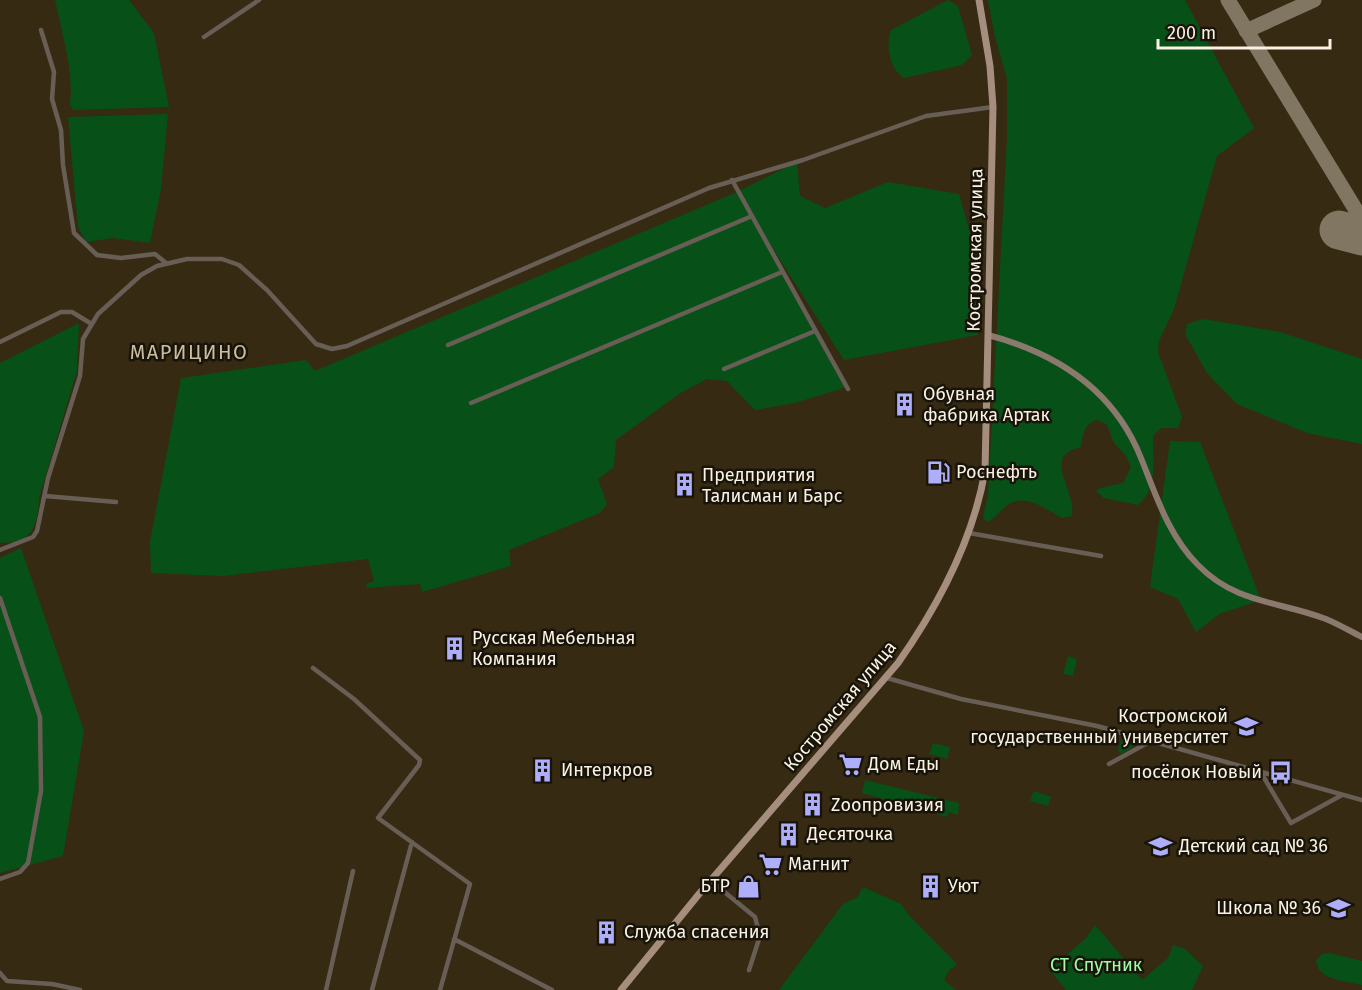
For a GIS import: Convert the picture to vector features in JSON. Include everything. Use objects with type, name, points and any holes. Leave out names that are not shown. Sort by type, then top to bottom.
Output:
[{"type":"main road","name":"Костромская улица","points":[[621,990],[711,881],[886,678],[918,635],[969,533],[981,498],[985,471],[993,107],[990,66],[979,0]]},
{"type":"main road","points":[[988,335],[1023,344],[1057,362],[1094,388],[1123,420],[1174,536],[1198,566],[1232,590],[1265,604],[1325,619],[1362,638]]},
{"type":"street","points":[[204,37],[259,0]]},
{"type":"street","points":[[41,30],[54,72],[52,99],[61,130],[63,165],[74,233],[97,255],[121,258],[155,254],[166,263]]},
{"type":"street","points":[[0,550],[33,537],[40,524],[45,496],[80,376],[83,339],[90,324],[132,282],[166,263],[203,258],[222,259],[239,265],[267,290],[311,340],[320,347],[332,349],[347,346],[732,180],[803,160],[926,116],[993,107]]},
{"type":"street","points":[[732,180],[848,389]]},
{"type":"street","points":[[448,345],[752,216]]},
{"type":"street","points":[[471,403],[782,272]]},
{"type":"street","points":[[0,342],[61,312],[72,312],[90,324]]},
{"type":"street","points":[[724,369],[815,331]]},
{"type":"street","points":[[45,496],[116,502]]},
{"type":"street","points":[[969,533],[1101,556]]},
{"type":"street","points":[[0,598],[37,705],[43,769],[28,863],[20,872],[0,879]]},
{"type":"street","points":[[313,668],[354,699],[420,760],[419,765],[378,818],[470,884],[440,990]]},
{"type":"street","points":[[886,678],[961,699],[1060,717],[1362,800]]},
{"type":"street","points":[[1110,764],[1151,741]]},
{"type":"street","points":[[1260,771],[1291,824],[1342,795]]},
{"type":"street","points":[[372,990],[412,842]]},
{"type":"street","points":[[326,990],[353,871]]},
{"type":"street","points":[[711,881],[755,917],[760,936],[749,970]]},
{"type":"street","points":[[454,939],[552,990]]},
{"type":"street","points":[[0,973],[7,981],[52,984],[80,990]]},
{"type":"green space","points":[[55,0],[129,0],[154,33],[169,107],[73,110],[70,105],[69,66]]},
{"type":"green space","points":[[948,0],[958,6],[972,55],[962,65],[904,78],[895,69],[890,57],[891,30]]},
{"type":"green space","points":[[988,0],[1185,0],[1254,128],[1217,156],[1174,309],[1159,341],[1158,352],[1182,417],[1178,428],[1161,428],[1153,436],[1152,482],[1149,491],[1138,505],[1104,498],[1096,491],[1123,483],[1131,467],[1126,456],[1114,443],[1107,425],[1098,420],[1087,426],[1081,447],[1069,452],[1063,458],[1061,466],[1070,496],[1072,516],[1062,518],[1034,503],[1019,501],[1005,507],[987,522],[983,517],[988,495],[1007,138],[1007,79],[995,37]]},
{"type":"green space","points":[[168,114],[161,189],[150,243],[113,238],[86,242],[78,227],[68,117]]},
{"type":"green space","points":[[797,162],[800,196],[825,208],[888,182],[959,194],[977,257],[978,335],[844,360],[745,205],[847,387],[795,403],[755,410],[727,381],[707,379],[679,394],[616,440],[614,467],[598,479],[607,504],[600,513],[509,550],[511,566],[422,592],[420,584],[367,588],[366,584],[374,581],[368,559],[223,576],[151,573],[150,542],[181,378],[306,360],[315,371],[737,192]]},
{"type":"green space","points":[[1203,319],[1280,332],[1362,359],[1362,444],[1307,433],[1237,404],[1207,373],[1185,334],[1187,324]]},
{"type":"green space","points":[[79,323],[77,371],[39,498],[34,525],[22,540],[0,543],[0,363]]},
{"type":"green space","points":[[1170,441],[1200,442],[1261,600],[1219,614],[1196,632],[1178,599],[1150,587]]},
{"type":"green space","points":[[21,548],[84,731],[63,856],[0,873],[0,558]]},
{"type":"green space","points":[[1068,656],[1077,659],[1073,676],[1063,674]]},
{"type":"green space","points":[[1122,737],[1136,739],[1139,743],[1121,754],[1118,751]]},
{"type":"green space","points":[[933,743],[950,747],[947,759],[929,754]]},
{"type":"green space","points":[[865,780],[959,803],[958,815],[949,812],[947,817],[862,793]]},
{"type":"green space","points":[[1034,791],[1051,797],[1048,806],[1030,801]]},
{"type":"green space","points":[[865,888],[901,904],[956,963],[944,980],[956,990],[779,990],[843,904],[858,897],[861,889]]},
{"type":"green space","name":"СТ Спутник","points":[[1095,925],[1142,980],[1168,958],[1173,945],[1185,949],[1203,966],[1192,990],[1066,990],[1050,970],[1086,938]]},
{"type":"green space","points":[[1329,953],[1362,961],[1362,985],[1334,979],[1322,972],[1316,961],[1322,954]]},
{"type":"taxiway","points":[[1228,0],[1362,220]]},
{"type":"taxiway","points":[[1246,31],[1314,0]]},
{"type":"runway","points":[[1339,230],[1362,236]]},
{"type":"place","name":"Обувная фабрика Артак","points":[[905,404]]},
{"type":"place","name":"Роснефть","points":[[938,472]]},
{"type":"place","name":"Предприятия Талисман и Барс","points":[[684,485]]},
{"type":"place","name":"Русская Мебельная Компания","points":[[454,648]]},
{"type":"place","name":"Костромской государственный университет","points":[[1246,726]]},
{"type":"place","name":"Дом Еды","points":[[850,764]]},
{"type":"place","name":"Интеркров","points":[[543,770]]},
{"type":"place","name":"посёлок Новый","points":[[1280,772]]},
{"type":"place","name":"Zоопровизия","points":[[813,805]]},
{"type":"place","name":"Десяточка","points":[[789,834]]},
{"type":"place","name":"Детский сад № 36","points":[[1161,846]]},
{"type":"place","name":"Магнит","points":[[770,864]]},
{"type":"place","name":"БТР","points":[[748,886]]},
{"type":"place","name":"Уют","points":[[930,886]]},
{"type":"place","name":"Школа № 36","points":[[1339,908]]},
{"type":"place","name":"Служба спасения","points":[[606,932]]},
{"type":"district","name":"МАРИЦИНО","points":[[189,352]]}]
